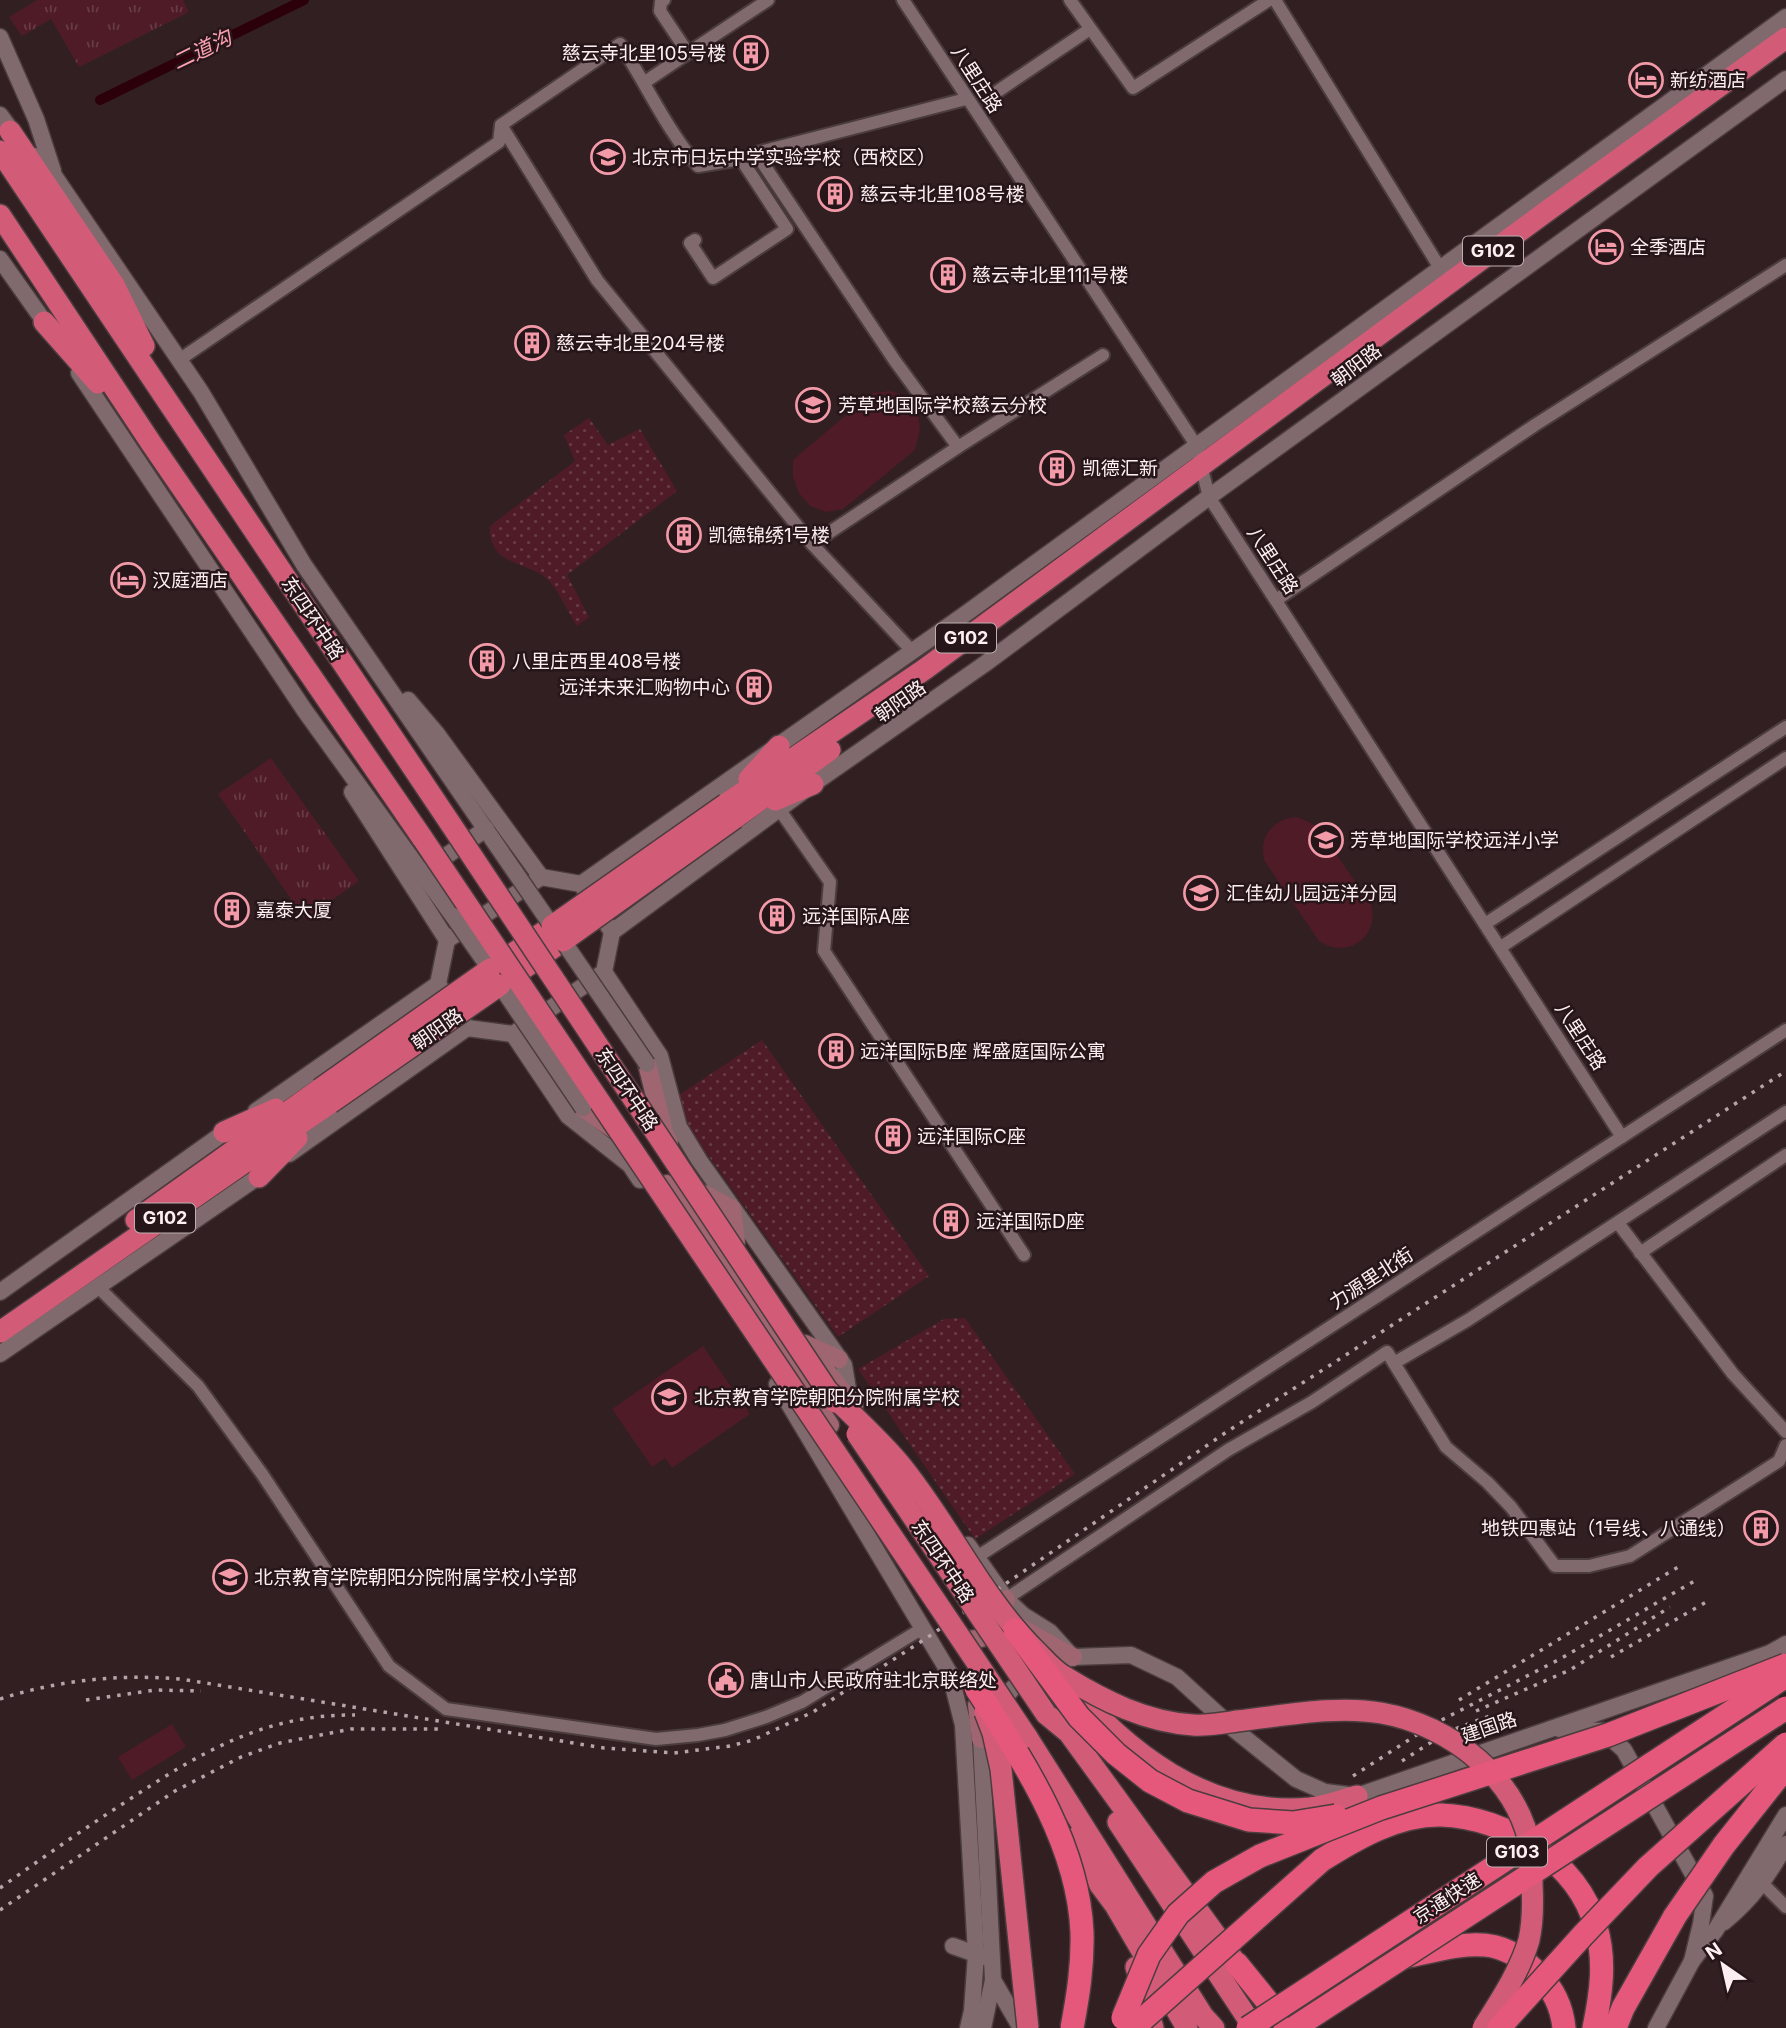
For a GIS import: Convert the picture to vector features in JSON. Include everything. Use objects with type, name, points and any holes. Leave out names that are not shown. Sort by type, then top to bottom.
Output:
[{"type":"highway","name":"朝阳路","points":[[1203,471],[1786,38]]},
{"type":"highway","name":"朝阳路","points":[[0,1317],[325,1096],[730,811],[1786,52]]},
{"type":"highway","points":[[5,123],[114,285],[180,421]]},
{"type":"highway","name":"东四环中路","points":[[0,151],[1254,2028]]},
{"type":"highway","name":"东四环中路","points":[[0,215],[151,443],[423,839],[1027,1737],[1203,2016],[1214,2028]]},
{"type":"highway","points":[[44,322],[151,443]]},
{"type":"highway","points":[[730,811],[779,746]]},
{"type":"highway","points":[[730,811],[813,784]]},
{"type":"highway","name":"朝阳路","points":[[0,1332],[325,1096]]},
{"type":"highway","points":[[224,1132],[325,1096]]},
{"type":"highway","points":[[259,1177],[325,1096]]},
{"type":"highway","points":[[829,1392],[899,1463],[1009,1623],[1079,1717],[1116,1754],[1150,1781],[1188,1801],[1249,1820],[1293,1823],[1381,1808]]},
{"type":"highway","points":[[806,1409],[1022,1759],[1054,1825],[1073,1876],[1082,1930],[1081,1983],[1072,2028]]},
{"type":"highway","points":[[1009,1623],[1122,1740],[1148,1761],[1175,1776],[1221,1797],[1269,1809],[1312,1808],[1357,1796]]},
{"type":"highway","points":[[1125,2026],[1149,1955],[1178,1914],[1214,1882],[1260,1856],[1381,1808],[1608,1735],[1778,1659]]},
{"type":"highway","points":[[1061,1675],[1121,1708],[1157,1720],[1195,1726],[1362,1711],[1404,1718],[1462,1745],[1485,1766],[1506,1791],[1520,1817],[1531,1851],[1533,1907],[1529,1940],[1505,1993],[1483,2028]]},
{"type":"highway","name":"京通快速","points":[[1248,2028],[1786,1676]]},
{"type":"highway","points":[[976,1688],[993,1733],[1001,1769],[1028,2028]]},
{"type":"highway","name":"京通快速","points":[[1292,2028],[1786,1708]]},
{"type":"highway","points":[[1046,1714],[1069,1732],[1237,1964],[1278,2028]]},
{"type":"highway","points":[[1499,2028],[1648,1867],[1786,1744]]},
{"type":"highway","points":[[1623,2021],[1675,1916],[1724,1845],[1786,1767]]},
{"type":"highway","points":[[1047,1768],[1100,1885],[1115,1905],[1187,2028]]},
{"type":"highway","points":[[1125,2026],[1322,1860],[1355,1839],[1396,1823],[1439,1815],[1471,1819],[1503,1829],[1536,1847],[1563,1870],[1590,1908],[1594,1919],[1600,1951],[1602,1986],[1594,2028]]},
{"type":"highway","points":[[1115,1905],[1153,2028]]},
{"type":"highway","points":[[1401,1958],[1471,1944],[1495,1945],[1514,1952],[1545,1980],[1557,2002],[1564,2028]]},
{"type":"highway","points":[[1237,1964],[1292,2028]]},
{"type":"main road","name":"东四环中路","points":[[647,1064],[665,1136],[805,1344],[850,1401],[985,1597],[1009,1623],[1073,1657]]},
{"type":"main road","name":"东四环中路","points":[[583,1108],[644,1150],[762,1322],[969,1640],[981,1739]]},
{"type":"main road","points":[[704,1194],[732,1209],[736,1241]]},
{"type":"main road","points":[[805,1344],[839,1359]]},
{"type":"main road","points":[[905,1539],[933,1520]]},
{"type":"main road","points":[[969,1640],[983,1639],[1009,1623],[1006,1599]]},
{"type":"street","points":[[664,0],[661,2],[660,11],[688,53]]},
{"type":"street","points":[[645,82],[768,0]]},
{"type":"street","name":"八里庄路","points":[[903,0],[1203,471],[1276,600],[1622,1137]]},
{"type":"street","points":[[1070,0],[1133,88],[1272,0],[1440,268]]},
{"type":"street","name":"朝阳路","points":[[612,932],[779,808],[986,663],[1203,471],[1440,268],[1786,17]]},
{"type":"street","points":[[998,91],[1090,29]]},
{"type":"street","points":[[0,37],[36,119],[55,177]]},
{"type":"street","points":[[179,360],[499,142],[501,125],[620,44],[645,82],[663,119],[698,166],[741,159],[966,99]]},
{"type":"street","name":"朝阳路","points":[[580,884],[913,652],[1203,471],[1786,79]]},
{"type":"street","name":"东四环中路","points":[[5,123],[55,177],[201,392],[304,565],[647,1064]]},
{"type":"street","points":[[501,125],[597,280],[812,544],[913,652]]},
{"type":"street","points":[[756,153],[895,361],[958,447]]},
{"type":"street","points":[[695,240],[690,243],[713,278],[787,229],[741,159]]},
{"type":"street","name":"东四环中路","points":[[1,263],[44,322],[305,711],[423,872],[583,1108]]},
{"type":"street","points":[[1276,600],[1535,425],[1786,265]]},
{"type":"street","points":[[812,544],[1103,355]]},
{"type":"street","name":"东四环中路","points":[[344,623],[437,734],[541,877]]},
{"type":"street","name":"东四环中路","points":[[305,711],[331,759],[447,940]]},
{"type":"street","points":[[1485,925],[1786,727]]},
{"type":"street","points":[[1501,947],[1786,758]]},
{"type":"street","points":[[779,808],[830,883],[824,951],[1024,1255]]},
{"type":"street","points":[[423,872],[486,829]]},
{"type":"street","points":[[541,877],[580,884],[612,932],[604,972],[513,1034],[467,1028],[438,984],[447,940],[541,877]]},
{"type":"street","name":"东四环中路","points":[[604,972],[660,1056],[679,1127],[732,1209],[844,1366],[850,1401]]},
{"type":"street","name":"朝阳路","points":[[0,1292],[438,984]]},
{"type":"street","name":"朝阳路","points":[[0,1354],[259,1177],[467,1028]]},
{"type":"street","name":"力源里北街","points":[[977,1558],[1786,1030]]},
{"type":"street","points":[[513,1034],[568,1116],[630,1165],[786,1397],[950,1674],[962,1725],[984,1957],[993,1980],[1021,2028]]},
{"type":"street","points":[[1394,1363],[1468,1320],[1786,1112]]},
{"type":"street","points":[[1640,1253],[1786,1155]]},
{"type":"street","points":[[1618,1223],[1733,1374],[1786,1432]]},
{"type":"street","points":[[97,1286],[198,1386],[262,1474],[389,1666],[446,1709],[656,1739],[698,1735],[756,1721],[802,1702],[923,1628]]},
{"type":"street","points":[[1006,1599],[1228,1450],[1312,1402],[1387,1352],[1447,1447],[1511,1507],[1555,1566],[1589,1566],[1630,1556],[1779,1461],[1786,1445]]},
{"type":"street","name":"东四环中路","points":[[919,1501],[958,1530],[1006,1599],[1023,1615],[1050,1632],[1073,1657]]},
{"type":"street","name":"建国路","points":[[1073,1657],[1131,1655],[1177,1676],[1236,1730],[1296,1779],[1325,1792],[1357,1796],[1534,1733],[1778,1659],[1786,1644]]},
{"type":"street","points":[[968,2028],[984,1957],[981,1739],[996,1707],[1013,1688],[1044,1668],[1073,1657]]},
{"type":"street","points":[[1534,1733],[1565,1728],[1603,1731],[1624,1750],[1705,1896],[1692,1961]]},
{"type":"street","points":[[1656,2028],[1692,1961],[1714,1931],[1786,1815]]},
{"type":"street","points":[[1714,1931],[1744,1906],[1763,1884],[1786,1844]]},
{"type":"street","points":[[1763,1884],[1786,1906]]},
{"type":"street","points":[[953,1946],[984,1957]]},
{"type":"street","points":[[983,2028],[993,1980]]},
{"type":"green space","points":[[37,0],[183,0],[189,12],[79,67],[51,19],[22,36],[9,17]]},
{"type":"green space","points":[[891,391],[907,397],[918,413],[920,430],[915,450],[843,509],[826,512],[810,506],[799,493],[793,477],[793,460],[872,393]]},
{"type":"green space","points":[[589,418],[608,445],[640,429],[677,491],[567,575],[589,617],[577,626],[547,579],[510,561],[495,549],[490,526],[575,461],[564,435]]},
{"type":"green space","points":[[271,758],[359,881],[305,919],[218,794]]},
{"type":"green space","points":[[1298,817],[1317,826],[1371,905],[1371,927],[1359,942],[1340,948],[1319,941],[1264,860],[1264,843],[1270,830],[1281,821]]},
{"type":"green space","points":[[762,1040],[929,1276],[838,1337],[685,1123],[679,1095]]},
{"type":"green space","points":[[965,1318],[1075,1474],[975,1539],[858,1369],[944,1319]]},
{"type":"green space","points":[[703,1346],[750,1414],[672,1468],[665,1458],[652,1467],[612,1409]]},
{"type":"green space","points":[[172,1724],[186,1747],[132,1780],[118,1757]]},
{"type":"waterway","name":"二道沟","points":[[100,100],[304,0]]},
{"type":"railway","points":[[0,1699],[44,1687],[89,1680],[134,1677],[181,1679],[604,1748],[674,1753],[730,1746],[753,1740],[813,1712],[928,1637],[1228,1431],[1786,1071]]},
{"type":"railway","points":[[1459,1700],[1683,1564]]},
{"type":"railway","points":[[1353,1776],[1432,1725],[1560,1659],[1698,1579]]},
{"type":"railway","points":[[1611,1657],[1708,1601]]},
{"type":"railway","points":[[1476,1711],[1570,1670],[1670,1607]]},
{"type":"railway","points":[[86,1700],[155,1690],[201,1691]]},
{"type":"railway","points":[[0,1888],[108,1813],[205,1753],[261,1729],[290,1721],[355,1715]]},
{"type":"railway","points":[[1402,1761],[1447,1732],[1492,1715]]},
{"type":"railway","points":[[0,1910],[175,1791],[241,1757],[280,1743],[351,1729],[438,1729]]},
{"type":"place","name":"慈云寺北里105号楼","points":[[751,53]]},
{"type":"place","name":"新纺酒店","points":[[1646,80]]},
{"type":"place","name":"北京市日坛中学实验学校（西校区）","points":[[608,157]]},
{"type":"place","name":"慈云寺北里108号楼","points":[[835,194]]},
{"type":"place","name":"全季酒店","points":[[1606,247]]},
{"type":"place","name":"慈云寺北里111号楼","points":[[948,275]]},
{"type":"place","name":"慈云寺北里204号楼","points":[[532,343]]},
{"type":"place","name":"芳草地国际学校慈云分校","points":[[813,405]]},
{"type":"place","name":"凯德汇新","points":[[1057,468]]},
{"type":"place","name":"凯德锦绣1号楼","points":[[684,535]]},
{"type":"place","name":"汉庭酒店","points":[[128,580]]},
{"type":"place","name":"八里庄西里408号楼","points":[[487,661]]},
{"type":"place","name":"远洋未来汇购物中心","points":[[754,687]]},
{"type":"place","name":"芳草地国际学校远洋小学","points":[[1326,840]]},
{"type":"place","name":"汇佳幼儿园远洋分园","points":[[1201,893]]},
{"type":"place","name":"嘉泰大厦","points":[[232,910]]},
{"type":"place","name":"远洋国际A座","points":[[777,916]]},
{"type":"place","name":"远洋国际B座 辉盛庭国际公寓","points":[[836,1051]]},
{"type":"place","name":"远洋国际C座","points":[[893,1136]]},
{"type":"place","name":"远洋国际D座","points":[[951,1221]]},
{"type":"place","name":"北京教育学院朝阳分院附属学校","points":[[669,1397]]},
{"type":"place","name":"地铁四惠站（1号线、八通线）","points":[[1761,1528]]},
{"type":"place","name":"北京教育学院朝阳分院附属学校小学部","points":[[230,1577]]},
{"type":"place","name":"唐山市人民政府驻北京联络处","points":[[726,1680]]}]
